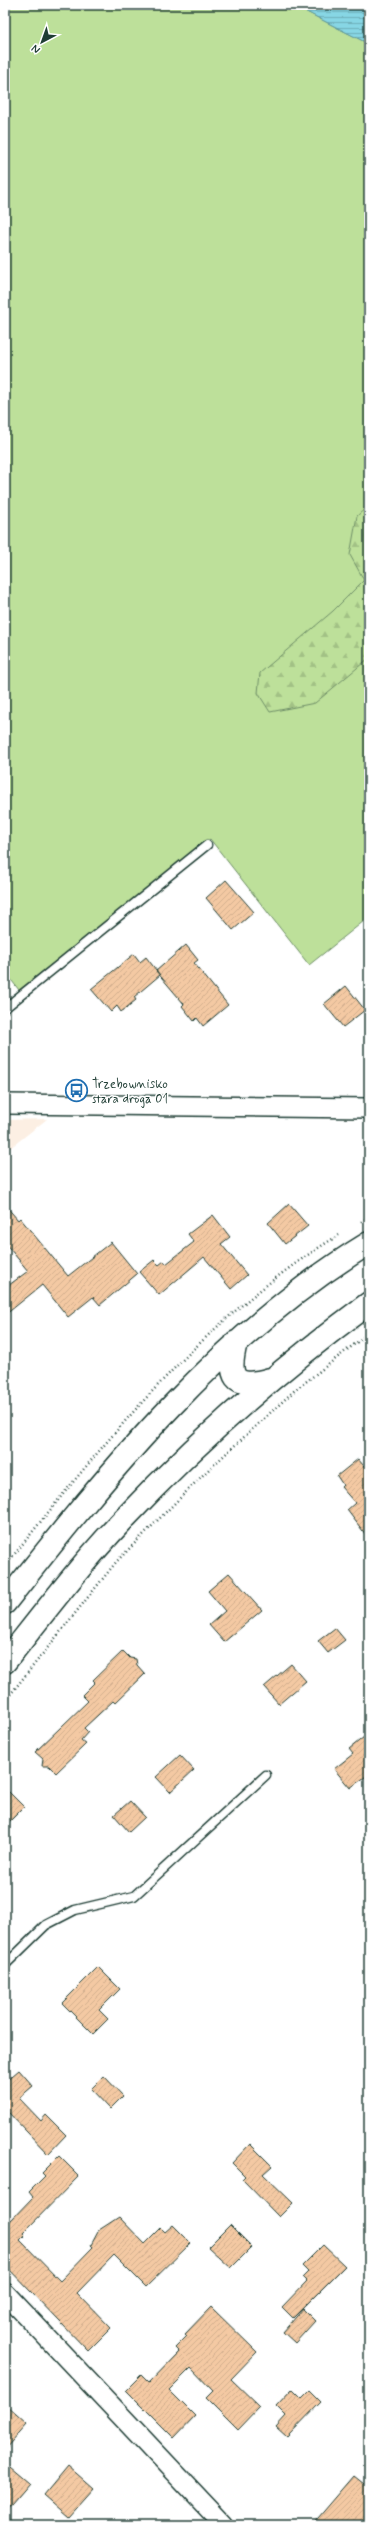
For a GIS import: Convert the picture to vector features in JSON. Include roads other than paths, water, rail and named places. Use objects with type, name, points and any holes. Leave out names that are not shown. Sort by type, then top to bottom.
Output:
[{"type":"main road","points":[[5,1603],[69,1522],[187,1389],[236,1342],[308,1284],[369,1243]]},
{"type":"main road","points":[[5,1662],[71,1578],[122,1521],[172,1470],[270,1379],[369,1303]]},
{"type":"main road","points":[[236,1342],[232,1358],[232,1372],[240,1382],[251,1385],[270,1379]]},
{"type":"street","points":[[5,1104],[369,1108]]},
{"type":"street","points":[[5,2293],[224,2525]]},
{"type":"lane","points":[[5,1008],[207,845]]},
{"type":"lane","points":[[5,1965],[46,1925],[75,1910],[134,1896],[266,1775]]},
{"type":"water","points":[[293,5],[369,5],[369,44]]},
{"type":"place","name":"Trzebownisko stara droga 01","points":[[76,1090]]}]
